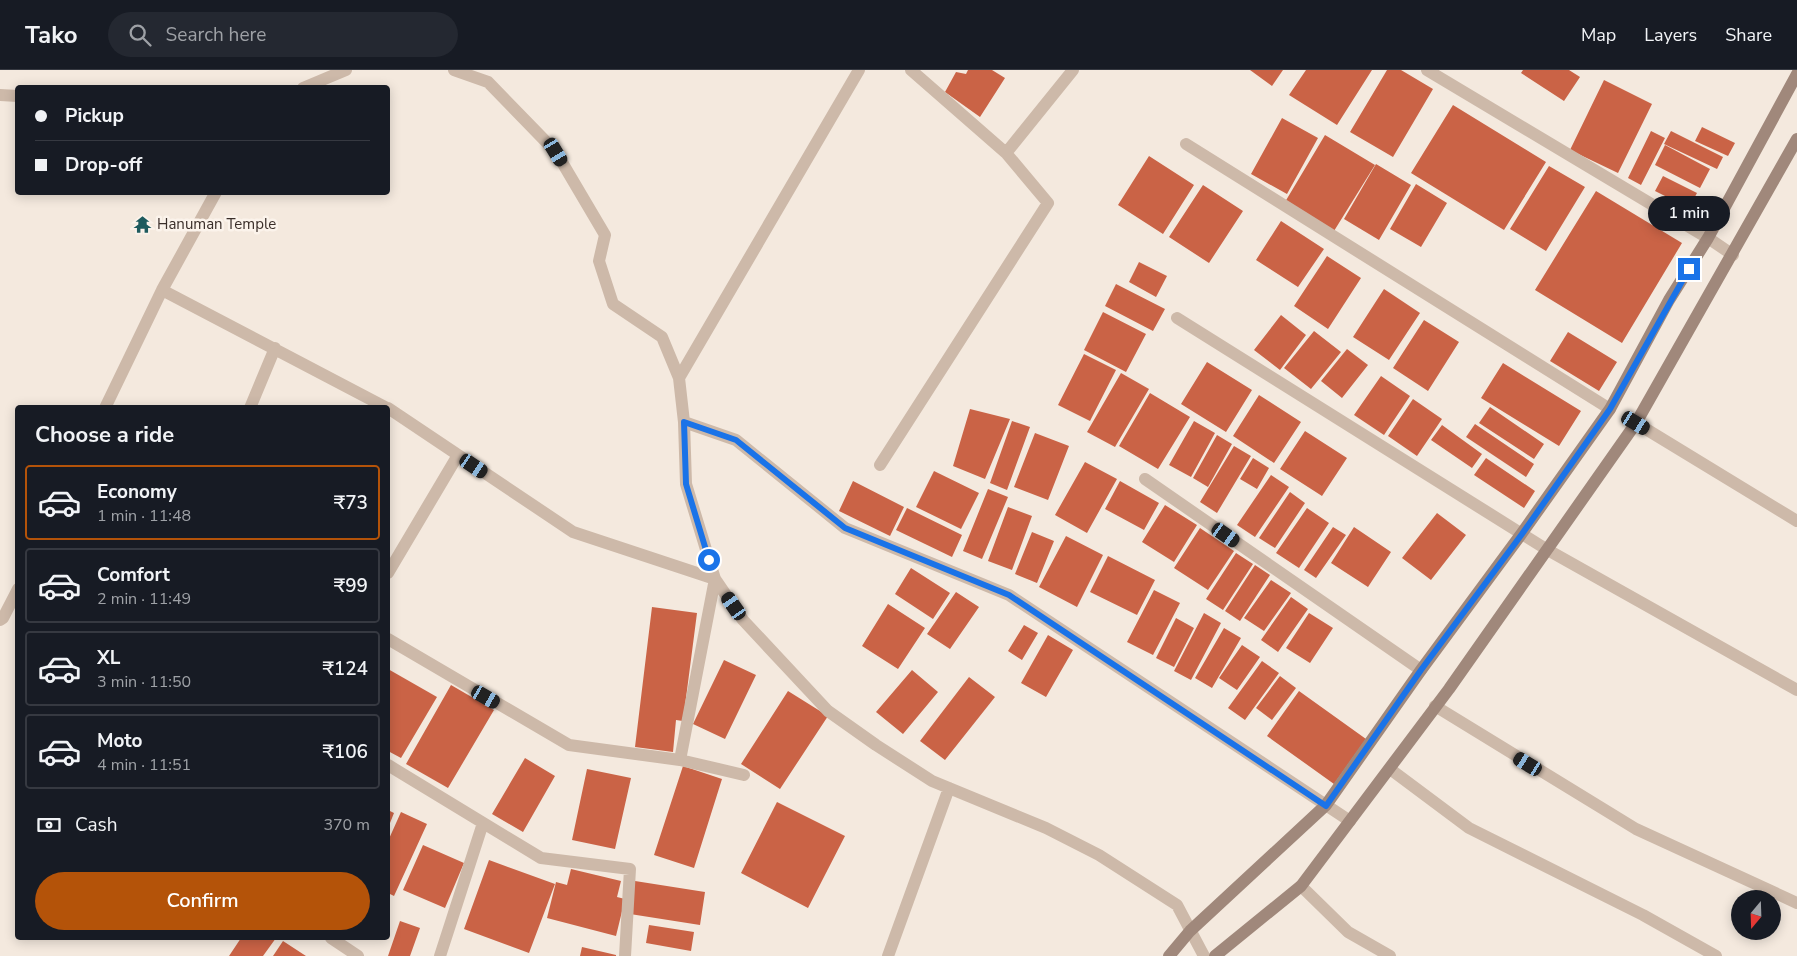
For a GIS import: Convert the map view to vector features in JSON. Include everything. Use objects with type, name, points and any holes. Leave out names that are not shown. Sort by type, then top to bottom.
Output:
[{"type":"main road","points":[[1169,956],[1190,931],[1326,806],[1421,670],[1522,534],[1610,409],[1670,300],[1708,238],[1797,74]]},
{"type":"main road","points":[[1215,956],[1301,886],[1390,769],[1435,706],[1449,690],[1636,423],[1733,255],[1797,139]]},
{"type":"street","points":[[310,85],[346,70]]},
{"type":"street","points":[[454,70],[488,82],[556,152],[605,235],[599,261],[614,304],[662,336],[679,378],[684,422],[686,484],[715,579],[743,620],[828,711],[876,745],[932,781],[1046,828],[1099,855],[1177,905],[1204,956]]},
{"type":"street","points":[[679,378],[858,70]]},
{"type":"street","points":[[880,465],[1048,204],[1006,153],[911,70]]},
{"type":"street","points":[[1006,153],[1073,70]]},
{"type":"street","points":[[1426,70],[1708,238],[1733,255]]},
{"type":"street","points":[[0,95],[15,96]]},
{"type":"street","points":[[1186,144],[1610,409]]},
{"type":"street","points":[[106,405],[162,290],[214,195]]},
{"type":"street","points":[[162,290],[381,405]]},
{"type":"street","points":[[1177,318],[1546,549],[1797,690]]},
{"type":"street","points":[[251,405],[274,348]]},
{"type":"street","points":[[390,410],[573,532],[715,579]]},
{"type":"street","points":[[684,422],[736,440],[845,528],[1009,595],[1350,822]]},
{"type":"street","points":[[1636,423],[1797,521]]},
{"type":"street","points":[[390,570],[458,455]]},
{"type":"street","points":[[1145,479],[1421,670]]},
{"type":"street","points":[[680,760],[715,579]]},
{"type":"street","points":[[0,620],[3,618],[15,595]]},
{"type":"street","points":[[390,640],[569,745],[680,760],[744,775]]},
{"type":"street","points":[[1435,706],[1636,829],[1797,903]]},
{"type":"street","points":[[390,766],[541,858],[630,869],[625,956]]},
{"type":"street","points":[[1390,769],[1469,828],[1643,915],[1716,956]]},
{"type":"street","points":[[888,956],[949,788]]},
{"type":"street","points":[[440,956],[483,823]]},
{"type":"street","points":[[1301,886],[1348,932],[1390,956]]},
{"type":"street","points":[[334,940],[358,956]]},
{"type":"building","points":[[968,70],[992,70],[1005,78],[980,117],[945,92],[956,72],[966,74]]},
{"type":"building","points":[[1250,70],[1283,70],[1272,86]]},
{"type":"building","points":[[1306,70],[1372,70],[1337,125],[1289,95]]},
{"type":"building","points":[[1387,70],[1401,70],[1433,89],[1393,157],[1350,132]]},
{"type":"building","points":[[1523,70],[1569,70],[1580,77],[1564,101],[1521,73]]},
{"type":"building","points":[[1604,80],[1652,104],[1618,173],[1570,150]]},
{"type":"building","points":[[1453,105],[1546,162],[1504,230],[1411,173]]},
{"type":"building","points":[[1282,118],[1318,138],[1287,194],[1251,174]]},
{"type":"building","points":[[1702,127],[1735,143],[1728,156],[1695,141]]},
{"type":"building","points":[[1651,131],[1665,138],[1641,185],[1628,178]]},
{"type":"building","points":[[1671,131],[1723,157],[1717,169],[1664,144]]},
{"type":"building","points":[[1325,135],[1375,165],[1334,231],[1285,202]]},
{"type":"building","points":[[1665,145],[1710,169],[1700,188],[1655,165]]},
{"type":"building","points":[[1149,156],[1194,185],[1163,234],[1118,205]]},
{"type":"building","points":[[1376,164],[1411,185],[1379,240],[1344,219]]},
{"type":"building","points":[[1549,166],[1585,187],[1546,251],[1510,229]]},
{"type":"building","points":[[1663,176],[1697,193],[1689,208],[1655,191]]},
{"type":"building","points":[[1416,184],[1447,203],[1421,247],[1390,229]]},
{"type":"building","points":[[1203,185],[1243,211],[1209,263],[1169,237]]},
{"type":"building","points":[[1596,191],[1682,243],[1622,343],[1535,290]]},
{"type":"building","points":[[1281,221],[1324,249],[1298,287],[1256,260]]},
{"type":"building","points":[[1327,256],[1361,278],[1328,329],[1294,306]]},
{"type":"building","points":[[1139,262],[1167,276],[1156,297],[1129,282]]},
{"type":"building","points":[[1116,284],[1165,309],[1153,331],[1105,306]]},
{"type":"building","points":[[1384,289],[1420,313],[1389,360],[1353,337]]},
{"type":"building","points":[[1103,312],[1146,334],[1126,372],[1084,350]]},
{"type":"building","points":[[1281,315],[1306,335],[1280,370],[1254,350]]},
{"type":"building","points":[[1424,320],[1459,342],[1428,391],[1393,368]]},
{"type":"building","points":[[1314,331],[1341,352],[1311,389],[1284,368]]},
{"type":"building","points":[[1568,332],[1617,362],[1599,391],[1550,361]]},
{"type":"building","points":[[1347,349],[1368,365],[1342,398],[1321,381]]},
{"type":"building","points":[[1084,354],[1116,370],[1090,421],[1058,405]]},
{"type":"building","points":[[1207,362],[1252,390],[1226,432],[1181,404]]},
{"type":"building","points":[[1503,363],[1581,411],[1559,446],[1481,398]]},
{"type":"building","points":[[1121,373],[1149,389],[1115,447],[1087,432]]},
{"type":"building","points":[[1381,376],[1410,396],[1384,435],[1354,415]]},
{"type":"building","points":[[1150,393],[1190,417],[1158,469],[1119,446]]},
{"type":"building","points":[[1259,395],[1301,422],[1274,463],[1233,436]]},
{"type":"building","points":[[1413,399],[1442,419],[1417,456],[1388,436]]},
{"type":"building","points":[[1490,407],[1544,444],[1534,459],[1479,423]]},
{"type":"building","points":[[970,409],[1010,419],[985,479],[953,466]]},
{"type":"building","points":[[1012,421],[1030,427],[1007,490],[990,483]]},
{"type":"building","points":[[1194,421],[1215,433],[1191,477],[1169,465]]},
{"type":"building","points":[[1475,424],[1534,464],[1526,477],[1466,437]]},
{"type":"building","points":[[1442,425],[1482,454],[1472,468],[1431,440]]},
{"type":"building","points":[[1305,431],[1347,458],[1322,496],[1280,469]]},
{"type":"building","points":[[1035,433],[1069,446],[1048,500],[1014,487]]},
{"type":"building","points":[[1217,435],[1232,444],[1208,487],[1193,478]]},
{"type":"building","points":[[1234,446],[1251,456],[1217,513],[1200,502]]},
{"type":"building","points":[[1253,458],[1269,468],[1257,489],[1240,479]]},
{"type":"building","points":[[1486,458],[1535,491],[1524,508],[1474,475]]},
{"type":"building","points":[[1085,462],[1117,479],[1087,533],[1055,515]]},
{"type":"building","points":[[934,471],[979,493],[961,529],[916,507]]},
{"type":"building","points":[[1271,475],[1289,487],[1255,537],[1237,525]]},
{"type":"building","points":[[853,481],[904,507],[890,536],[839,511]]},
{"type":"building","points":[[1120,481],[1159,503],[1144,530],[1105,509]]},
{"type":"building","points":[[988,489],[1008,497],[982,559],[963,551]]},
{"type":"building","points":[[1290,492],[1305,503],[1275,548],[1259,538]]},
{"type":"building","points":[[1165,505],[1197,525],[1174,562],[1142,542]]},
{"type":"building","points":[[1008,507],[1032,516],[1012,570],[988,561]]},
{"type":"building","points":[[907,508],[962,535],[952,557],[896,530]]},
{"type":"building","points":[[1307,508],[1329,523],[1299,568],[1276,553]]},
{"type":"building","points":[[1437,513],[1466,535],[1431,580],[1402,558]]},
{"type":"building","points":[[1333,527],[1346,535],[1316,578],[1304,570]]},
{"type":"building","points":[[1354,527],[1391,552],[1368,587],[1331,563]]},
{"type":"building","points":[[1200,528],[1234,551],[1208,590],[1174,568]]},
{"type":"building","points":[[1032,532],[1054,541],[1037,583],[1015,574]]},
{"type":"building","points":[[1066,536],[1103,555],[1077,607],[1039,587]]},
{"type":"building","points":[[1236,553],[1253,564],[1223,610],[1206,599]]},
{"type":"building","points":[[1108,556],[1155,580],[1137,615],[1090,592]]},
{"type":"building","points":[[1255,565],[1270,575],[1240,621],[1225,611]]},
{"type":"building","points":[[911,568],[950,593],[933,619],[895,594]]},
{"type":"building","points":[[1271,580],[1291,593],[1264,631],[1244,618]]},
{"type":"building","points":[[1154,590],[1180,603],[1153,655],[1127,642]]},
{"type":"building","points":[[956,592],[979,607],[950,649],[927,634]]},
{"type":"building","points":[[1291,597],[1308,609],[1278,652],[1261,640]]},
{"type":"building","points":[[888,604],[925,628],[898,669],[862,646]]},
{"type":"building","points":[[652,607],[697,613],[683,721],[676,720],[673,752],[635,747]]},
{"type":"building","points":[[1204,613],[1221,623],[1191,680],[1174,671]]},
{"type":"building","points":[[1309,613],[1333,628],[1310,663],[1286,648]]},
{"type":"building","points":[[1176,618],[1194,628],[1174,667],[1156,658]]},
{"type":"building","points":[[1024,625],[1038,633],[1022,660],[1008,651]]},
{"type":"building","points":[[1224,628],[1241,638],[1212,688],[1195,678]]},
{"type":"building","points":[[1048,635],[1073,650],[1046,697],[1021,683]]},
{"type":"building","points":[[1242,645],[1260,657],[1237,690],[1219,678]]},
{"type":"building","points":[[724,660],[756,675],[725,739],[693,724]]},
{"type":"building","points":[[1262,661],[1279,673],[1245,720],[1228,708]]},
{"type":"building","points":[[390,670],[437,697],[401,758],[390,752]]},
{"type":"building","points":[[912,670],[938,692],[903,734],[876,712]]},
{"type":"building","points":[[1280,676],[1296,688],[1272,720],[1256,708]]},
{"type":"building","points":[[969,677],[995,697],[945,760],[920,741]]},
{"type":"building","points":[[451,685],[494,710],[448,788],[406,764]]},
{"type":"building","points":[[788,691],[828,716],[780,789],[741,764]]},
{"type":"building","points":[[1299,691],[1366,739],[1334,784],[1267,736]]},
{"type":"building","points":[[525,758],[555,776],[523,832],[492,814]]},
{"type":"building","points":[[683,766],[722,779],[694,868],[654,855]]},
{"type":"building","points":[[587,769],[631,778],[615,849],[572,840]]},
{"type":"building","points":[[777,802],[845,836],[808,908],[741,873]]},
{"type":"building","points":[[390,811],[394,813],[390,823]]},
{"type":"building","points":[[401,812],[427,824],[394,896],[390,894],[390,837]]},
{"type":"building","points":[[423,845],[464,863],[445,908],[403,890]]},
{"type":"building","points":[[489,860],[555,884],[529,953],[464,929]]},
{"type":"building","points":[[571,869],[621,881],[617,897],[625,899],[616,936],[547,918],[556,882],[567,885]]},
{"type":"building","points":[[635,881],[705,892],[700,925],[630,914]]},
{"type":"building","points":[[400,921],[420,928],[410,956],[388,956]]},
{"type":"building","points":[[649,925],[694,932],[691,951],[646,943]]},
{"type":"building","points":[[240,940],[275,940],[263,956],[229,956]]},
{"type":"building","points":[[283,941],[306,956],[273,956]]},
{"type":"building","points":[[582,947],[616,955],[616,956],[580,956]]},
{"type":"place","name":"Hanuman Temple","points":[[143,224]]},
{"type":"route","points":[[709,560],[686,484],[684,422],[736,440],[845,528],[1009,595],[1326,806],[1421,670],[1522,534],[1610,409],[1689,269]]}]
